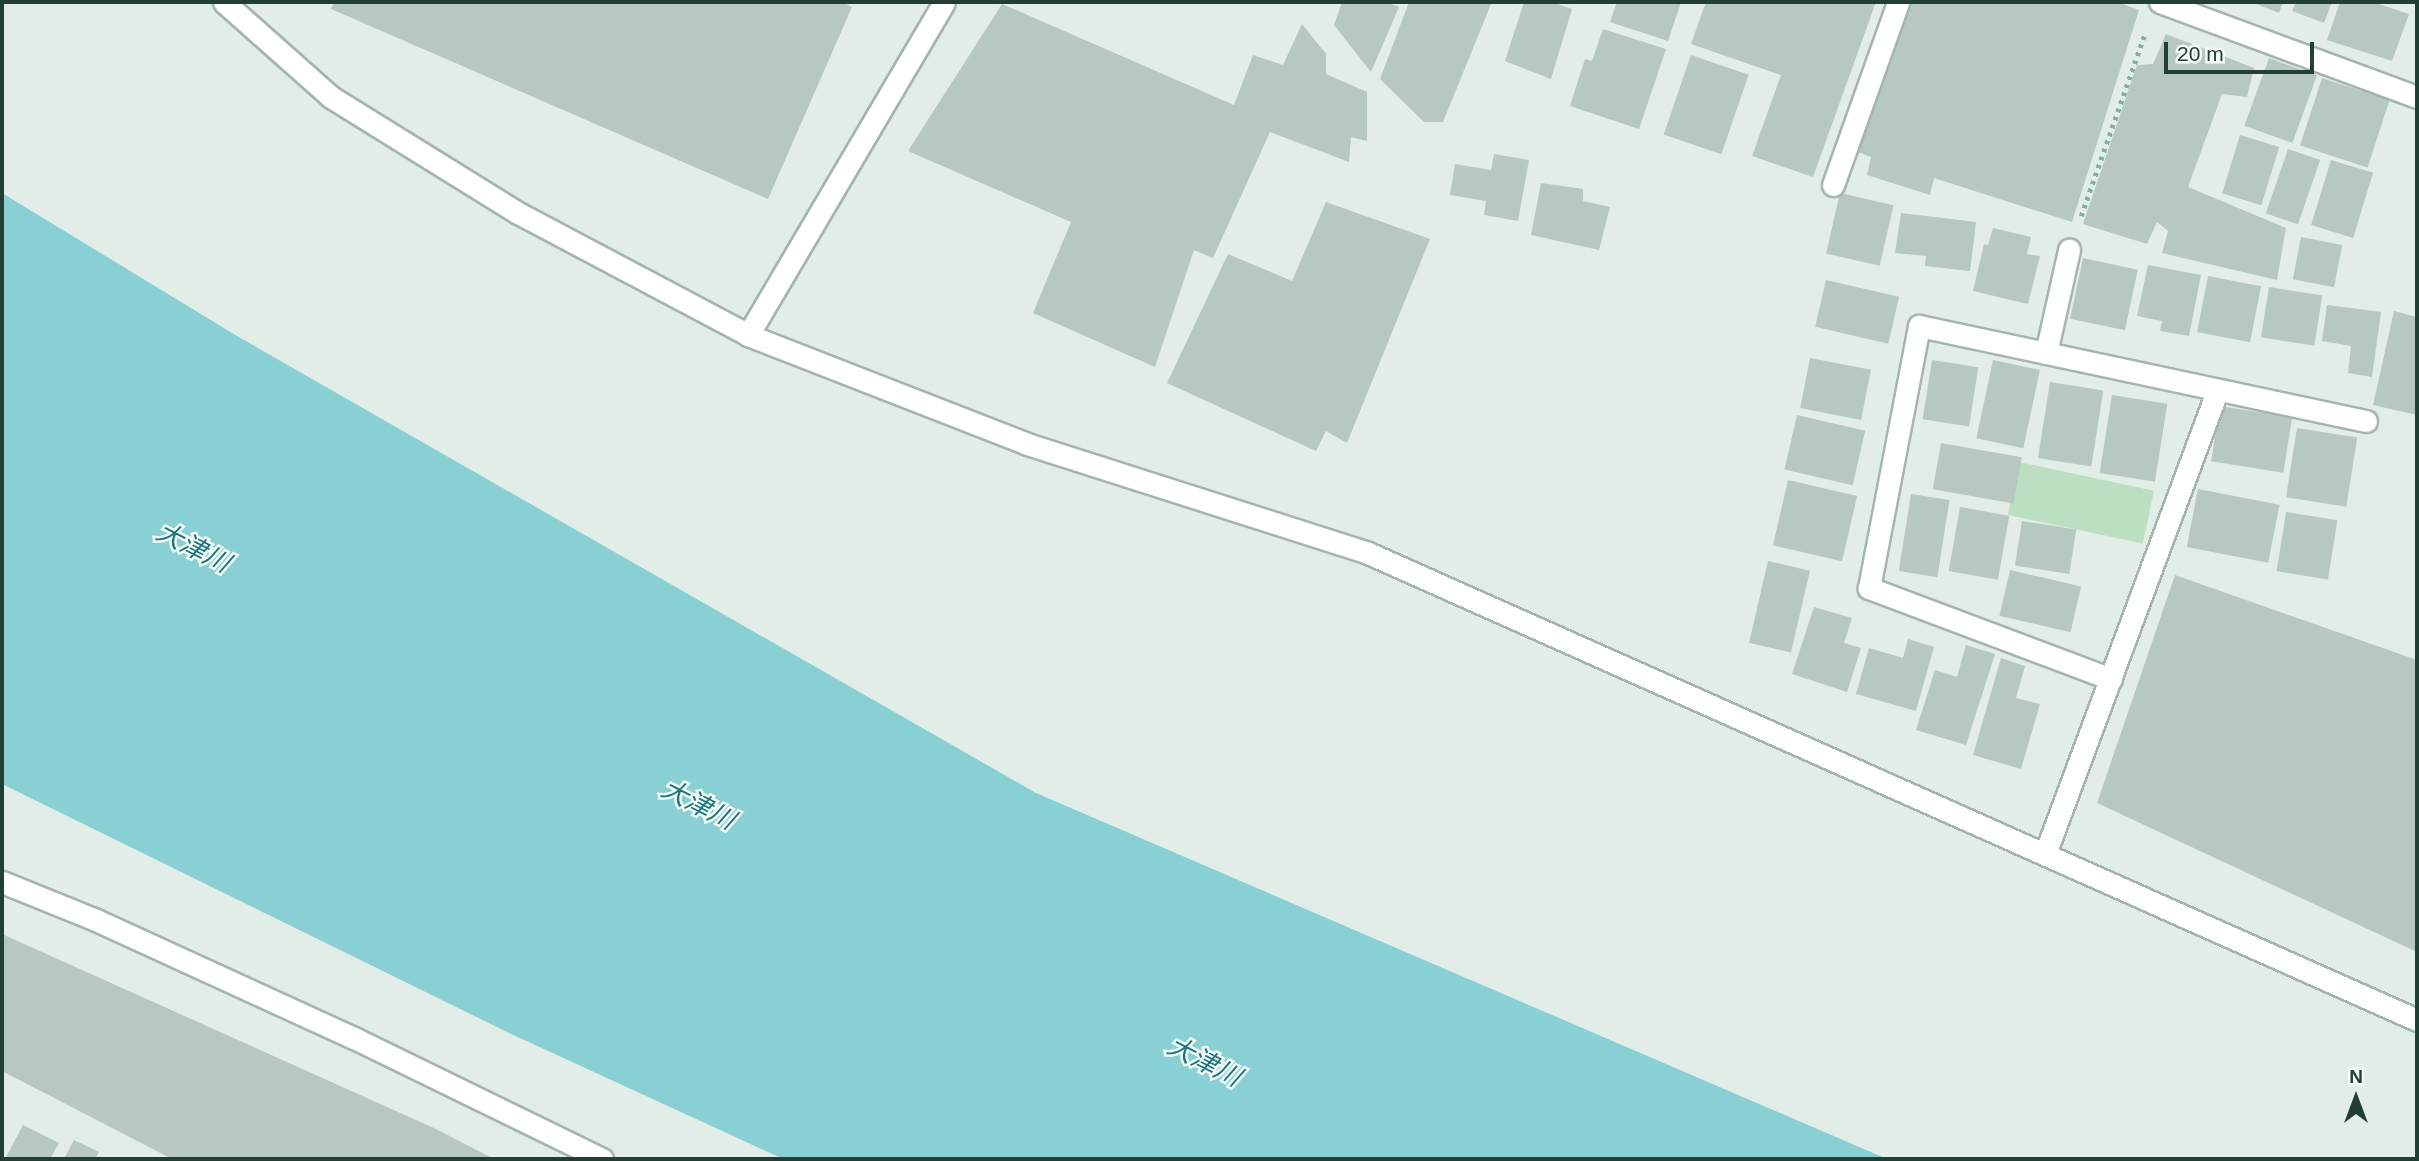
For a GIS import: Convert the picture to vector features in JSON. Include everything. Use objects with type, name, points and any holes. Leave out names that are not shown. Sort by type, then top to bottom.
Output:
[{"type":"street","points":[[224,2],[331,97],[518,213],[748,335],[1027,444],[1368,553],[2417,1020]]},
{"type":"street","points":[[748,335],[944,2]]},
{"type":"street","points":[[1833,185],[1898,2]]},
{"type":"street","points":[[2160,2],[2417,97]]},
{"type":"street","points":[[2046,353],[2069,250]]},
{"type":"street","points":[[2111,679],[1869,588],[1919,326],[2366,421]]},
{"type":"street","points":[[2045,854],[2218,390]]},
{"type":"street","points":[[2,883],[341,1032],[602,1159]]},
{"type":"path","points":[[2069,250],[2146,28]]},
{"type":"green space","points":[[2019,462],[2154,491],[2143,544],[2008,515]]},
{"type":"water","name":"大津川","points":[[2,193],[237,336],[1036,793],[1887,1159],[783,1159],[507,1032],[2,784]]},
{"type":"building","points":[[334,2],[842,2],[852,7],[768,199],[331,9]]},
{"type":"building","points":[[1342,2],[1386,2],[1399,7],[1371,72],[1334,25]]},
{"type":"building","points":[[1409,2],[1491,4],[1443,122],[1424,122],[1380,79]]},
{"type":"building","points":[[1524,2],[1552,2],[1572,9],[1551,79],[1505,61]]},
{"type":"building","points":[[1617,2],[1681,2],[1668,41],[1610,22]]},
{"type":"building","points":[[1706,2],[1876,2],[1813,177],[1752,156],[1781,75],[1691,44]]},
{"type":"building","points":[[1907,2],[2117,2],[2139,10],[2072,222],[1934,178],[1930,195],[1867,175],[1871,157],[1855,151]]},
{"type":"building","points":[[2251,2],[2283,2],[2279,13]]},
{"type":"building","points":[[2296,2],[2332,2],[2324,23],[2292,11]]},
{"type":"building","points":[[2340,2],[2373,2],[2409,14],[2392,61],[2327,40]]},
{"type":"building","points":[[1002,4],[1234,105],[1253,55],[1283,65],[1302,24],[1326,54],[1326,74],[1367,92],[1367,141],[1351,137],[1349,162],[1270,132],[1213,258],[1194,250],[1155,367],[1033,313],[1071,222],[908,151]]},
{"type":"building","points":[[1603,29],[1666,49],[1639,129],[1570,106],[1585,59],[1592,61]]},
{"type":"building","points":[[2166,34],[2254,68],[2247,97],[2222,94],[2188,187],[2286,228],[2277,280],[2162,253],[2168,231],[2157,222],[2147,244],[2083,224],[2137,65],[2153,64]]},
{"type":"building","points":[[1691,55],[1749,75],[1721,154],[1664,134]]},
{"type":"building","points":[[2269,58],[2317,75],[2292,143],[2244,126]]},
{"type":"building","points":[[2322,78],[2390,100],[2368,167],[2300,146]]},
{"type":"building","points":[[2240,135],[2279,147],[2261,205],[2222,193]]},
{"type":"building","points":[[2288,149],[2320,160],[2298,224],[2266,213]]},
{"type":"building","points":[[1494,154],[1529,160],[1518,221],[1484,215],[1486,201],[1450,195],[1455,164],[1491,170]]},
{"type":"building","points":[[2331,160],[2373,173],[2353,238],[2311,225]]},
{"type":"building","points":[[1541,183],[1583,189],[1583,201],[1610,207],[1599,250],[1531,235]]},
{"type":"building","points":[[1840,193],[1894,205],[1880,266],[1826,253]]},
{"type":"building","points":[[1326,202],[1430,239],[1347,443],[1326,431],[1316,451],[1167,383],[1228,254],[1292,281]]},
{"type":"building","points":[[1901,213],[1976,222],[1970,271],[1925,266],[1926,256],[1895,253]]},
{"type":"building","points":[[1993,228],[2031,237],[2027,254],[2040,256],[2028,304],[1973,291],[1984,244],[1988,245]]},
{"type":"building","points":[[2301,237],[2342,245],[2334,287],[2293,279]]},
{"type":"building","points":[[2083,258],[2138,270],[2125,330],[2070,319]]},
{"type":"building","points":[[2148,265],[2201,275],[2189,336],[2160,331],[2162,321],[2137,316]]},
{"type":"building","points":[[2208,276],[2261,286],[2250,342],[2197,332]]},
{"type":"building","points":[[1826,280],[1899,297],[1888,344],[1815,327]]},
{"type":"building","points":[[2269,287],[2322,295],[2314,346],[2261,337]]},
{"type":"building","points":[[2327,305],[2381,312],[2372,377],[2348,373],[2351,346],[2322,341]]},
{"type":"building","points":[[2394,311],[2417,317],[2417,415],[2373,405]]},
{"type":"building","points":[[1810,358],[1871,370],[1861,420],[1800,408]]},
{"type":"building","points":[[1932,360],[1978,367],[1969,427],[1923,419]]},
{"type":"building","points":[[1993,360],[2040,370],[2023,448],[1976,438]]},
{"type":"building","points":[[2050,382],[2103,390],[2091,466],[2038,458]]},
{"type":"building","points":[[2112,395],[2167,404],[2155,482],[2100,473]]},
{"type":"building","points":[[2220,406],[2292,417],[2283,473],[2211,461]]},
{"type":"building","points":[[1797,415],[1865,431],[1853,485],[1784,470]]},
{"type":"building","points":[[2297,428],[2357,438],[2346,507],[2286,497]]},
{"type":"building","points":[[1941,443],[2022,457],[2014,504],[1933,489]]},
{"type":"building","points":[[1788,480],[1857,496],[1842,561],[1773,545]]},
{"type":"building","points":[[2198,489],[2279,505],[2268,563],[2187,547]]},
{"type":"building","points":[[1911,494],[1950,500],[1937,577],[1899,571]]},
{"type":"building","points":[[1960,507],[2009,516],[1998,580],[1949,571]]},
{"type":"building","points":[[2286,512],[2337,520],[2328,579],[2277,571]]},
{"type":"building","points":[[2022,521],[2076,530],[2069,574],[2015,565]]},
{"type":"building","points":[[1768,561],[1810,571],[1791,653],[1749,643]]},
{"type":"building","points":[[2010,570],[2081,586],[2071,632],[1999,616]]},
{"type":"building","points":[[2175,575],[2417,660],[2417,952],[2097,803]]},
{"type":"building","points":[[1814,607],[1852,618],[1844,643],[1861,648],[1847,692],[1792,674]]},
{"type":"building","points":[[1908,639],[1934,647],[1916,711],[1856,694],[1869,648],[1903,658]]},
{"type":"building","points":[[1966,645],[1995,654],[1966,745],[1916,730],[1935,670],[1957,677]]},
{"type":"building","points":[[2001,658],[2025,666],[2016,698],[2040,704],[2021,769],[1973,755]]},
{"type":"building","points":[[2,934],[436,1129],[494,1159],[172,1159],[2,1071]]},
{"type":"building","points":[[23,1125],[59,1143],[50,1159],[5,1159]]},
{"type":"building","points":[[74,1140],[99,1152],[95,1159],[64,1159]]}]
